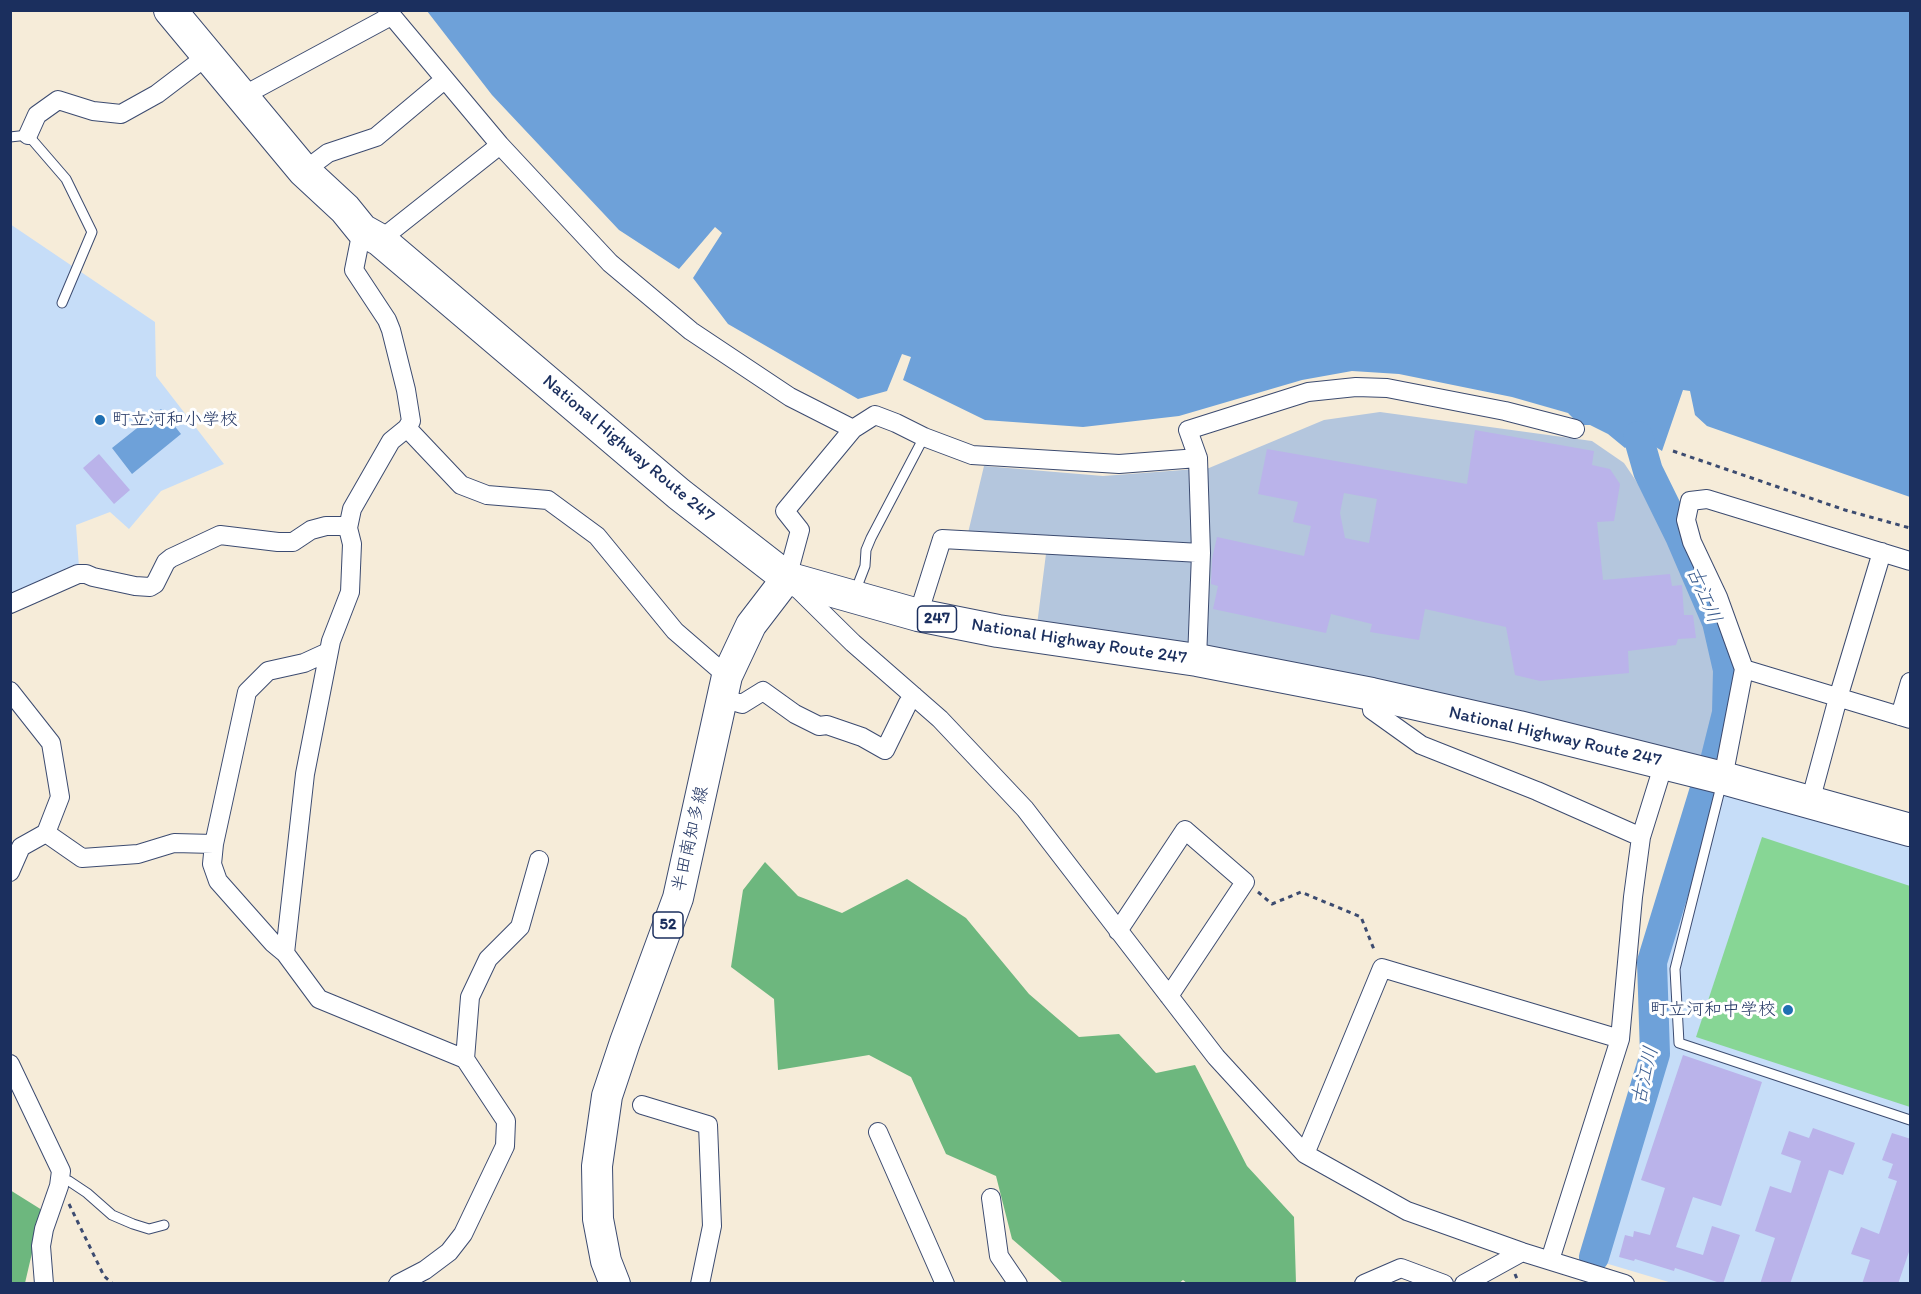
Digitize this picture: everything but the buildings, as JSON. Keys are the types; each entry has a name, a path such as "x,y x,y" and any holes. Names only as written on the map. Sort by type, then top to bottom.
{"highway":[{"name":"National Highway Route 247","path":"170,10 304,171 371,235 679,494 787,578 918,615 998,631 1197,660 1372,694 1724,778 1911,830"}],"main road":[{"name":"半田南知多線","path":"615,1284 606,1261 598,1219 597,1166 607,1096 678,898 725,687 751,625 787,578"}],"street":[{"path":"243,99 252,91 389,13 500,146 610,263 691,331 790,397 853,429"},
{"path":"19,136 37,115 58,100 93,111 121,114 157,94 207,56"},
{"path":"304,171 328,153 376,137 444,80"},
{"path":"285,952 305,774 328,652 350,592 351,543 348,528 352,509 391,441 407,428 411,421 391,330 387,320 354,270 371,235 500,146"},
{"path":"1197,660 1201,553 1198,458 1188,430 1308,392 1356,387 1387,388 1505,411 1575,429"},
{"path":"1198,458 1119,464 972,455 875,415 853,429 785,511 800,530 787,578 853,643 940,719 1025,808 1216,1056 1305,1154 1407,1211 1522,1252 1625,1284"},
{"path":"407,428 461,485 487,495 548,500 597,536 675,631 742,704 763,691 795,714 819,726 827,725 862,737 885,750 908,703 914,696"},
{"path":"1724,778 1744,669 1718,597 1692,542 1686,520 1690,501 1707,499 1911,561"},
{"path":"10,604 78,574 150,587 155,584 166,562 171,558 220,535 293,542 310,530 326,526 348,528"},
{"path":"918,615 942,539 1201,553"},
{"path":"1810,802 1838,698 1882,552"},
{"path":"328,652 304,663 268,671 247,692 214,844 212,864 218,881 273,943 285,952 319,999 465,1059 506,1121 505,1146 463,1234 449,1252 425,1270 398,1284"},
{"path":"1744,669 1905,718 1911,682"},
{"path":"10,691 51,743 60,796 46,832 21,847 10,872"},
{"path":"1372,694 1372,710 1421,745 1537,791 1641,837"},
{"path":"1550,1260 1620,1039 1641,837 1664,763"},
{"path":"1118,931 1185,830 1245,882 1169,996"},
{"path":"46,832 82,858 138,854 174,843 214,844"},
{"path":"465,1059 470,998 488,958 520,927 539,860"},
{"path":"1305,1154 1382,968 1620,1039"},
{"path":"10,1064 61,1171 41,1246 44,1284"},
{"path":"642,1105 708,1125 712,1226 700,1284"},
{"path":"878,1132 945,1284"},
{"path":"991,1198 999,1256 1018,1284"},
{"path":"1464,1284 1522,1252"},
{"path":"1364,1284 1401,1268 1444,1284"}],"lane":[{"path":"19,136 66,179 92,232 62,303"},
{"path":"853,597 865,566 866,550 871,538 924,437"},
{"path":"1724,778 1675,969 1679,1043 1911,1120"},
{"path":"59,1182 69,1181 87,1193 101,1207 122,1220 149,1229 164,1225"}],"path":[{"path":"1673,451 1845,510 1911,528"},
{"path":"1245,882 1272,904 1301,892 1361,917 1382,968"},
{"path":"59,1182 104,1276 113,1284"}],"shaded area":[{"name":"町立河和小学校","path":"10,224 155,322 156,376 224,464 161,491 129,529 110,512 76,525 79,567 10,598"},
{"path":"1380,412 1592,441 1624,463 1657,512 1709,624 1718,667 1718,711 1703,759 1037,625 1048,538 968,533 984,466 1103,476 1209,468 1324,420"},
{"name":"町立河和中学校","path":"1711,788 1910,846 1910,1283 1672,1283 1605,1263 1668,1051 1664,969"}],"green space":[{"path":"1762,837 1910,886 1910,1107 1696,1037"},
{"path":"765,862 798,896 842,913 907,879 966,918 1029,994 1079,1037 1119,1034 1156,1073 1195,1065 1247,1166 1294,1217 1296,1283 1188,1284 1183,1280 1178,1284 1063,1283 1012,1239 996,1176 946,1154 911,1077 869,1055 778,1070 774,999 731,967 743,890"},
{"path":"10,1190 42,1210 25,1283 11,1283"}],"water":[{"path":"427,11 1910,11 1910,497 1707,426 1695,415 1690,391 1683,390 1662,451 1639,436 1625,448 1608,434 1590,425 1580,425 1568,413 1512,397 1399,374 1352,371 1302,380 1179,416 1083,427 985,420 903,380 911,357 902,354 887,391 858,399 728,324 693,278 722,233 715,227 679,269 619,230 492,95"},
{"path":"161,409 181,434 132,474 112,448"}],"waterway":[{"name":"古江川","path":"1638,436 1648,471 1680,536 1717,622 1728,670 1727,713 1715,761"},
{"name":"古江川","path":"1594,1257 1655,1054 1652,962 1705,789"}],"place":[{"name":"町立河和小学校","path":"100,420"},
{"name":"町立河和中学校","path":"1788,1010"}]}
